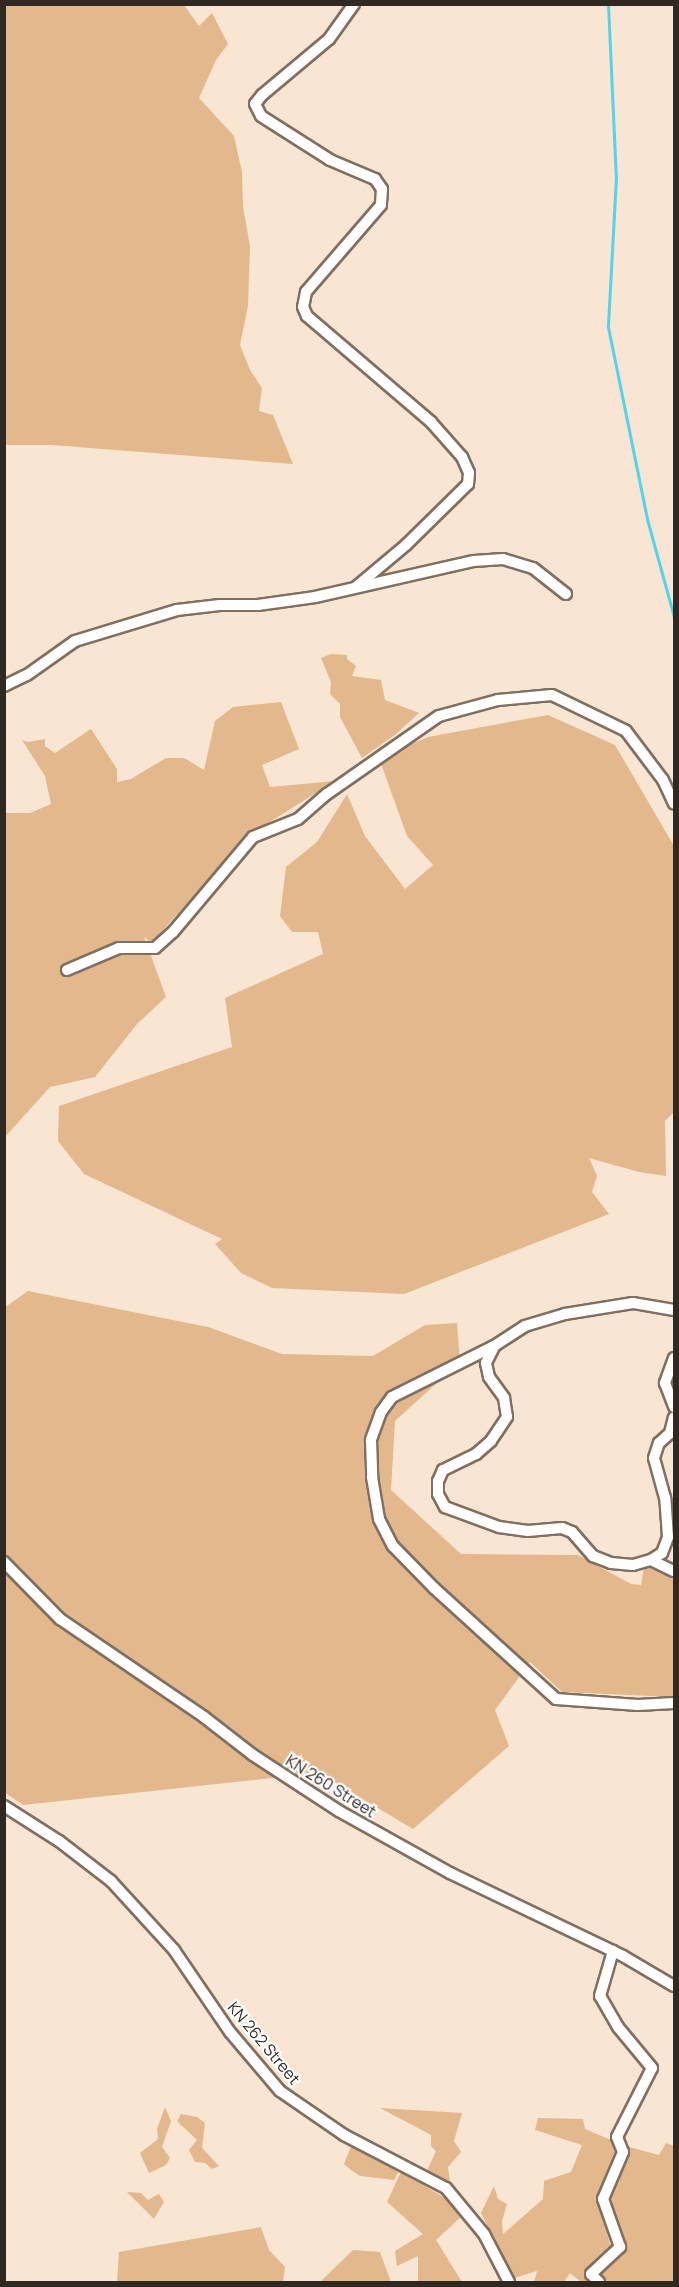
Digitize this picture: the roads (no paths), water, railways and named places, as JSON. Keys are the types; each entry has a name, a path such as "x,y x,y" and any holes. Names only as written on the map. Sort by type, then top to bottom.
{"street":[{"path":"354,4 329,39 262,94 255,104 261,116 330,160 375,179 382,189 381,205 310,286 303,299 303,307 307,316 431,422 462,457 469,473 468,484 406,545 356,587"},
{"path":"4,686 27,675 75,641 177,610 220,605 258,605 315,597 474,561 503,559 533,568 567,594"},
{"path":"67,970 119,948 155,948 173,932 253,837 298,819 327,794 439,716 498,700 552,695 626,731 663,780 675,804"},
{"path":"675,1310 633,1303 565,1314 525,1326 494,1346 392,1397 381,1412 372,1440 372,1477 379,1519 393,1546 434,1588 556,1699 638,1705 675,1703"},
{"path":"494,1346 486,1363 489,1377 504,1398 507,1417 491,1441 476,1454 443,1470 438,1481 438,1494 445,1507 499,1527 528,1531 562,1528 572,1532 593,1556 610,1563 633,1565 651,1560 662,1553 668,1537 665,1498 654,1458 659,1443 670,1433 675,1417"},
{"path":"675,1358 664,1383 675,1407"},
{"path":"651,1560 675,1570"},
{"name":"KN 260 Street","path":"4,1562 60,1619 204,1717 253,1755 339,1811 450,1873 613,1951 675,1986"},
{"name":"KN 262 Street","path":"4,1806 59,1841 111,1881 174,1950 230,2032 280,2091 344,2135 446,2188 484,2234 509,2283"},
{"path":"599,2283 591,2274 620,2247 603,2199 623,2152 617,2138 652,2068 618,2027 600,1996 613,1951"}],"waterway":[{"path":"608,4 616,177 608,327 647,519 674,617"}]}
